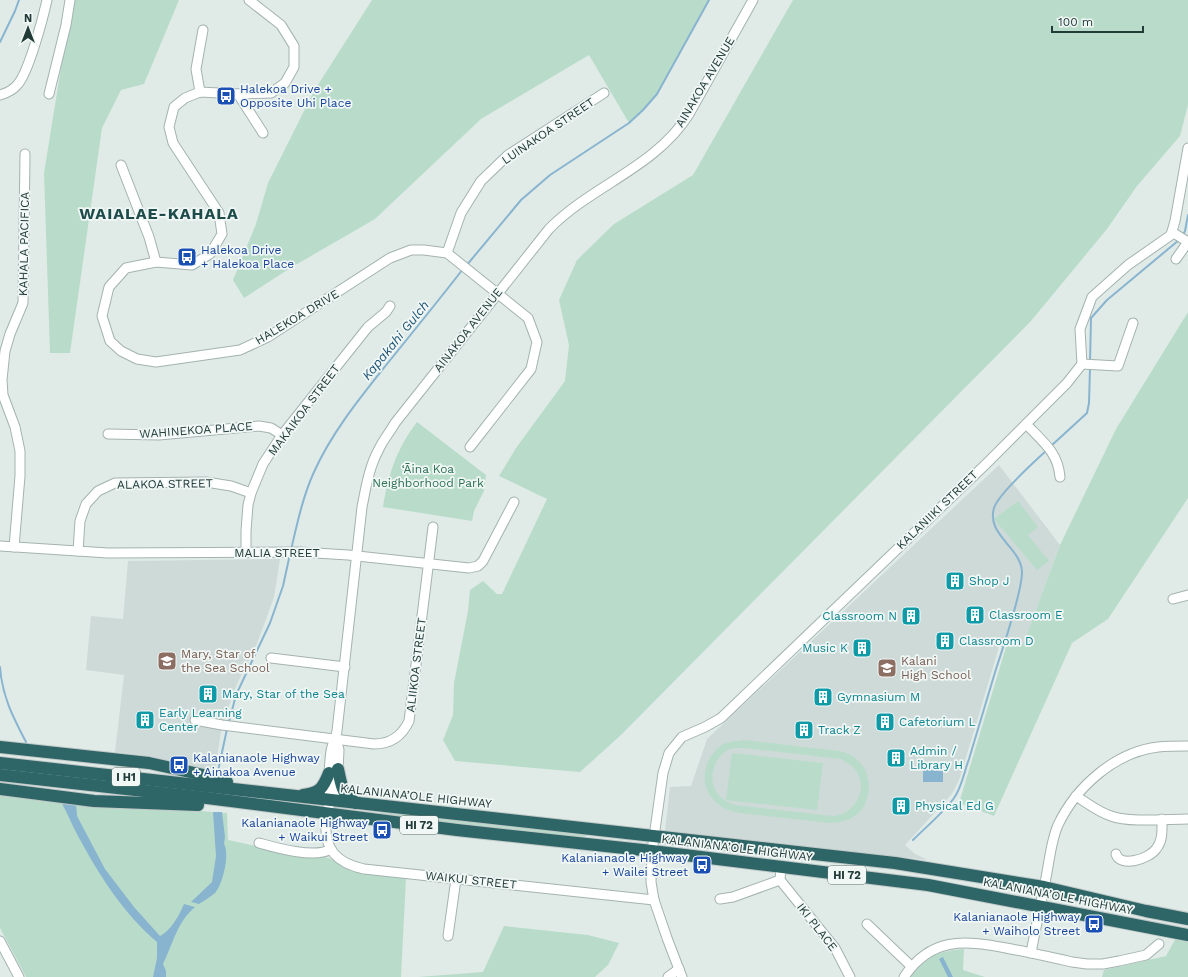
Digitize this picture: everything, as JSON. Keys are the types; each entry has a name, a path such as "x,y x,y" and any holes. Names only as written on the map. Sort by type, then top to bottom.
{"highway":[{"path":"0,747 150,763 208,776 252,791"},
{"name":"I H1","path":"0,763 330,800"},
{"path":"294,796 311,794 320,790 333,771"},
{"path":"333,771 343,791 348,797 360,808 380,820"},
{"name":"I H1","path":"0,775 207,798 327,814"},
{"path":"0,789 94,801 274,808"},
{"name":"KALANIANA’OLE HIGHWAY","path":"330,800 895,863 1044,887 1146,911 1188,919"},
{"name":"KALANIANA’OLE HIGHWAY","path":"327,814 652,851 780,874 928,885 1188,935"}],"street":[{"path":"0,95 6,93 19,83 24,73 47,0"},
{"path":"50,94 66,25 70,0"},
{"name":"HALEKOA DRIVE","path":"249,0 281,25 294,46 294,67 285,84 271,93 238,94 200,92 185,98 174,107 170,127 173,143 219,212 222,234 210,254 192,265 156,262 126,268 109,287 102,316 110,341 121,351 137,359 156,362 240,350 268,337 390,258 411,250 447,253"},
{"name":"AINAKOA AVENUE","path":"327,814 330,800 328,791 333,771 331,750 336,739 365,491 372,463 379,448 395,423 541,238 558,219 643,163 661,148 677,130 689,114 753,0"},
{"path":"200,92 196,69 203,30"},
{"name":"LUINAKOA STREET","path":"447,253 461,212 481,181 508,155 604,93"},
{"path":"238,94 263,133"},
{"path":"1176,259 1182,238 1175,221 1188,148"},
{"name":"KAHALA PACIFICA","path":"14,547 20,476 20,451 15,427 3,396 2,380 5,351 10,334 23,303 25,154"},
{"path":"121,165 149,237 156,262"},
{"path":"1133,323 1118,366 1082,364 1080,329 1092,297 1128,265 1170,235 1182,238"},
{"path":"447,253 528,318 537,342 531,369 470,447"},
{"name":"MAKAIKOA STREET","path":"246,552 246,519 251,493 263,464 282,435 368,327 386,312 390,306"},
{"name":"KALANIIKI STREET","path":"681,973 654,900 651,882 652,851 663,773 668,753 682,737 721,718 1026,424 1067,383 1082,364"},
{"path":"1026,424 1055,455 1060,477"},
{"name":"WAHINEKOA PLACE","path":"108,434 159,435 259,426 271,428 282,435"},
{"name":"ALAKOA STREET","path":"78,551 80,521 86,504 98,491 115,483 206,482 230,486 251,493"},
{"name":"MALIA STREET","path":"0,546 142,553 300,552 358,556 469,568 478,566 483,561 514,502"},
{"name":"ALIIKOA STREET","path":"194,720 222,725 378,744 397,738 409,721 433,527"},
{"path":"1173,599 1188,595"},
{"path":"271,658 345,667"},
{"path":"1031,952 1051,850 1058,826 1076,796 1088,782 1121,759 1139,751 1156,747 1188,746"},
{"path":"1076,796 1100,812 1118,818 1188,819"},
{"path":"259,843 283,849 320,853 326,852 331,849 326,834 327,814"},
{"path":"1116,854 1117,858 1122,860 1140,860 1149,856 1156,850 1161,841 1162,819"},
{"name":"WAIKUI STREET","path":"331,849 341,860 348,865 356,867 654,900"},
{"path":"720,899 733,897 780,874"},
{"name":"IKI PLACE","path":"780,874 835,948 850,977"},
{"path":"448,936 456,879"},
{"path":"867,924 911,966"},
{"path":"0,941 19,977"},
{"path":"904,977 911,966 928,952 960,942 983,944 1031,952 1087,964 1103,964 1146,955 1160,944"},
{"path":"668,977 681,973"}],"shaded area":[{"name":"Kalani High School","path":"999,465 1060,545 1023,645 999,647 959,780 952,794 905,845 915,854 928,860 665,831 670,787 691,786 707,739"},
{"name":"Mary, Star of the Sea School","path":"280,559 274,597 256,646 237,684 222,725 215,771 149,756 115,752 124,675 86,670 91,616 123,619 128,561"}],"green space":[{"path":"72,0 179,0 144,84 121,90 102,128 70,353 50,353 44,173"},
{"path":"372,0 709,0 657,94 629,123 589,55 481,119 375,219 292,267 244,298 233,280 256,224 268,183 314,91"},
{"path":"793,0 1188,0 1188,105 1180,136 1137,186 1107,229 1031,321 621,735 580,772 455,761 443,740 453,715 454,683 468,611 470,590 483,581 497,594 502,594 547,499 499,476 516,448 565,381 569,345 559,300 577,260 614,224 693,175"},
{"path":"1188,312 1188,498 1108,619 1072,643 994,816 959,803 1006,647 1023,645 1060,545 1116,429"},
{"name":"‘Āina Koa Neighborhood Park","path":"417,422 486,475 484,491 474,511 472,521 383,507 394,462 404,442"},
{"path":"1018,501 1038,527 1028,535 1049,561 1037,570 994,519"},
{"path":"745,740 839,751 856,758 866,771 868,779 869,788 864,806 853,817 839,822 829,823 739,813 721,806 708,793 705,785 706,766 711,756 720,746 729,742","holes":["744,748 841,759 851,765 859,775 861,783 860,791 854,805 841,814 833,816 735,805 719,795 714,787 713,774 716,762 720,756 731,749"]},
{"path":"732,753 823,763 817,810 726,800"},
{"path":"0,793 227,813 228,840 283,852 329,858 351,871 406,878 401,977 26,977 0,928"},
{"path":"387,812 588,835 575,837 549,835 384,815 379,813"},
{"path":"504,926 588,935 619,943 608,965 595,977 418,977 483,972"},
{"path":"1176,938 1188,941 1188,977 1102,977 1104,970 1166,956"},
{"path":"964,949 963,970 985,977 910,977 912,972 935,954"}],"water":[{"path":"923,765 943,765 943,782 923,782"},
{"path":"60,800 76,802 77,816 105,869 134,907 160,936 168,930 174,922 184,904 195,907 180,926 163,964 166,971 166,977 153,977 157,958 157,942 133,919 103,879 86,851"},
{"path":"213,812 222,812 225,837 224,844 226,849 225,869 218,889 215,893 199,904 191,902 212,882 216,856"},
{"path":"943,957 953,977 948,977 939,959"}],"waterway":[{"path":"0,42 19,0"},
{"name":"Kapakahi Gulch","path":"466,266 521,200 550,175 629,123 643,110 657,94 709,0"},
{"path":"1183,235 1188,215"},
{"path":"1090,362 1091,318 1107,300 1179,240"},
{"name":"Kapakahi Gulch","path":"291,550 307,491 314,472 329,443 367,390 463,269"},
{"path":"1051,446 1087,413 1089,403 1090,368"},
{"path":"913,840 945,809 959,789 1019,593 1022,575 1020,563 995,526 993,517 994,508 1009,487 1047,450"},
{"name":"Kapakahi Gulch","path":"229,722 236,695 270,623 283,586 290,554"},
{"path":"0,667 6,697 26,742"},
{"name":"Kapakahi Gulch","path":"218,771 227,729"}],"place":[{"name":"Halekoa Drive + Opposite Uhi Place","path":"226,96"},
{"name":"Halekoa Drive + Halekoa Place","path":"187,257"},
{"name":"Shop J","path":"955,581"},
{"name":"Classroom E","path":"975,615"},
{"name":"Classroom N","path":"911,616"},
{"name":"Classroom D","path":"945,641"},
{"name":"Music K","path":"862,648"},
{"name":"Mary, Star of the Sea School","path":"167,661"},
{"name":"Kalani High School","path":"887,668"},
{"name":"Mary, Star of the Sea","path":"208,694"},
{"name":"Gymnasium M","path":"823,697"},
{"name":"Early Learning Center","path":"145,720"},
{"name":"Cafetorium L","path":"885,722"},
{"name":"Track Z","path":"804,730"},
{"name":"Admin / Library H","path":"896,758"},
{"name":"Kalanianaole Highway + Ainakoa Avenue","path":"179,765"},
{"name":"Physical Ed G","path":"901,806"},
{"name":"Kalanianaole Highway + Waikui Street","path":"382,830"},
{"name":"Kalanianaole Highway + Wailei Street","path":"702,865"},
{"name":"Kalanianaole Highway + Waiholo Street","path":"1094,924"}],"district":[{"name":"WAIALAE-KAHALA","path":"159,213"}]}
